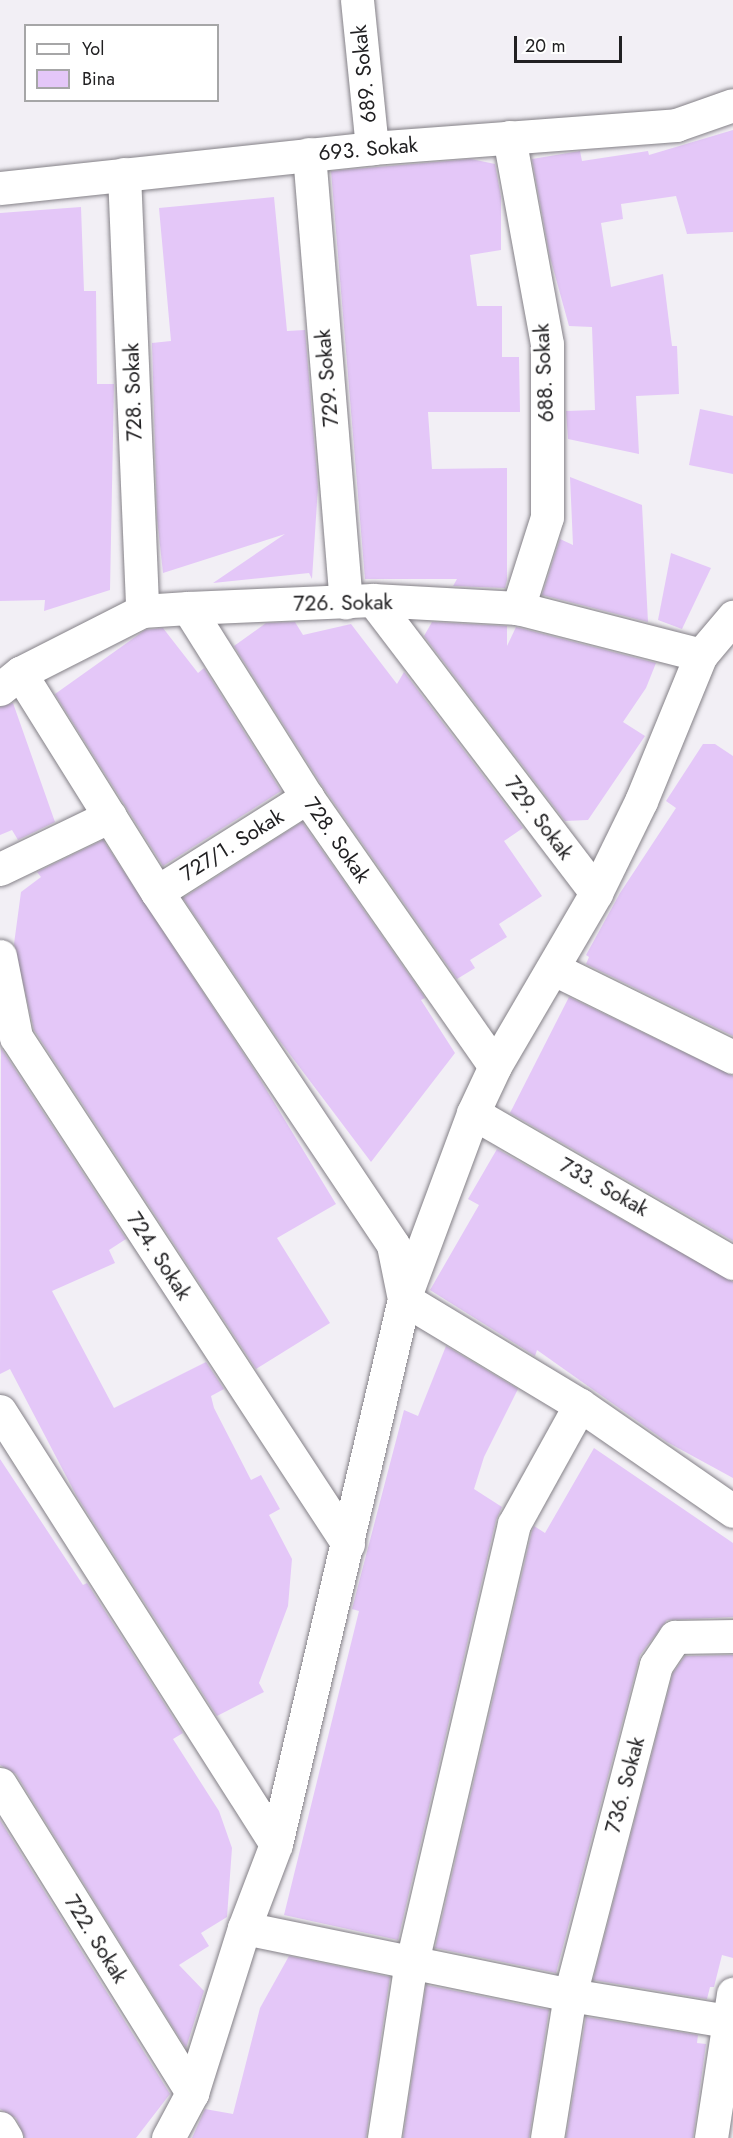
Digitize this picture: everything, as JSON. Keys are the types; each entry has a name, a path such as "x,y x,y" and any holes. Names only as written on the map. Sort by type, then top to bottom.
{"street":[{"name":"689. Sokak","path":"357,0 372,148"},
{"name":"693. Sokak","path":"0,188 372,148 676,125 733,105"},
{"name":"688. Sokak","path":"509,137 547,344 547,517 518,608"},
{"name":"729. Sokak","path":"309,154 359,601 596,893"},
{"name":"728. Sokak","path":"124,174 142,610"},
{"name":"726. Sokak","path":"10,681 142,610 359,601 518,608 701,654"},
{"name":"728. Sokak","path":"188,608 307,797 495,1066"},
{"path":"168,2138 192,2093 244,1928 276,1844 404,1299 473,1113 495,1066 554,969 596,893 641,801 701,654 733,617"},
{"path":"10,681 110,816 157,892 393,1245 404,1299 580,1405 733,1511"},
{"name":"727/1. Sokak","path":"157,892 307,797"},
{"path":"0,869 110,816"},
{"name":"724. Sokak","path":"0,956 8,1041 348,1544"},
{"path":"554,969 733,1057"},
{"name":"733. Sokak","path":"473,1113 733,1263"},
{"path":"384,2138 413,1960 514,1524 580,1405"},
{"path":"0,1411 276,1844"},
{"name":"736. Sokak","path":"570,1995 656,1665 675,1637 733,1636"},
{"name":"722. Sokak","path":"0,1784 192,2093"},
{"path":"244,1928 413,1960 570,1995 731,2012 711,2138"},
{"path":"547,2138 570,1995"},
{"path":"0,2128 6,2138"}],"building":[{"path":"733,130 733,232 687,234 676,196 621,204 623,219 601,223 611,287 663,274 672,346 677,346 679,394 636,396 639,454 568,439 566,411 595,410 592,327 569,326 550,257 532,159 580,151 582,161 648,151 649,155"},
{"path":"471,159 495,164 501,197 501,250 470,255 477,306 502,306 502,357 519,357 520,412 428,412 432,469 507,468 507,580 505,588 453,586 457,579 365,579 331,171"},
{"path":"274,197 287,331 305,330 318,487 312,579 309,573 213,583 285,534 163,573 157,518 152,343 171,341 159,208"},
{"path":"81,207 84,291 96,291 97,384 114,384 110,590 44,611 45,600 0,601 0,213"},
{"path":"700,409 733,416 733,474 689,465"},
{"path":"570,477 642,505 648,622 542,595 560,539 573,545"},
{"path":"671,553 711,568 682,629 658,620"},
{"path":"295,622 303,635 351,624 397,684 404,672 523,828 504,841 542,896 499,924 507,937 470,960 475,968 457,979 323,787 234,646 266,623"},
{"path":"432,622 507,626 507,646 516,627 656,663 646,688 623,722 645,736 588,820 565,821 424,636"},
{"path":"163,628 198,673 204,668 281,791 163,866 55,694 145,630"},
{"path":"13,703 55,822 18,840 12,830 0,835 0,707"},
{"path":"703,744 715,744 733,756 733,1036 586,964 589,957 586,955 620,893 676,808 666,801"},
{"path":"302,822 425,998 421,1000 455,1053 371,1162 276,1036 183,898"},
{"path":"103,840 258,1076 336,1204 277,1238 330,1323 256,1369 34,1030 14,944 21,892 41,877 37,872"},
{"path":"569,997 733,1076 733,1241 510,1113"},
{"path":"1,1048 126,1239 109,1250 115,1263 52,1291 114,1408 206,1362 224,1389 211,1396 214,1408 251,1480 261,1475 280,1509 269,1515 292,1559 288,1606 259,1683 264,1692 217,1716 76,1495 10,1369 0,1374"},
{"path":"497,1149 733,1282 733,1478 667,1442 537,1350 535,1356 430,1290 479,1205 468,1199"},
{"path":"446,1346 518,1389 484,1457 474,1489 502,1507 496,1520 398,1940 284,1915 359,1611 352,1609 404,1410 418,1416"},
{"path":"594,1448 733,1543 733,1617 667,1620 640,1655 556,1973 435,1948 532,1531 534,1526 545,1533"},
{"path":"0,1459 83,1585 87,1583 183,1733 173,1739 219,1811 232,1848 227,1917 201,1933 209,1946 179,1965 204,1991 186,2048 16,1774 0,1765"},
{"path":"733,1655 733,1958 722,1955 714,1987 710,1987 707,1999 593,1980 673,1673 685,1656"},
{"path":"0,1820 170,2094 136,2138 25,2138 16,2118 0,2109"},
{"path":"289,1956 390,1977 366,2138 192,2138 205,2109 233,2114 260,2008"},
{"path":"426,1985 549,2010 529,2138 403,2138"},
{"path":"586,2017 698,2035 697,2043 706,2044 693,2138 566,2138"}]}
